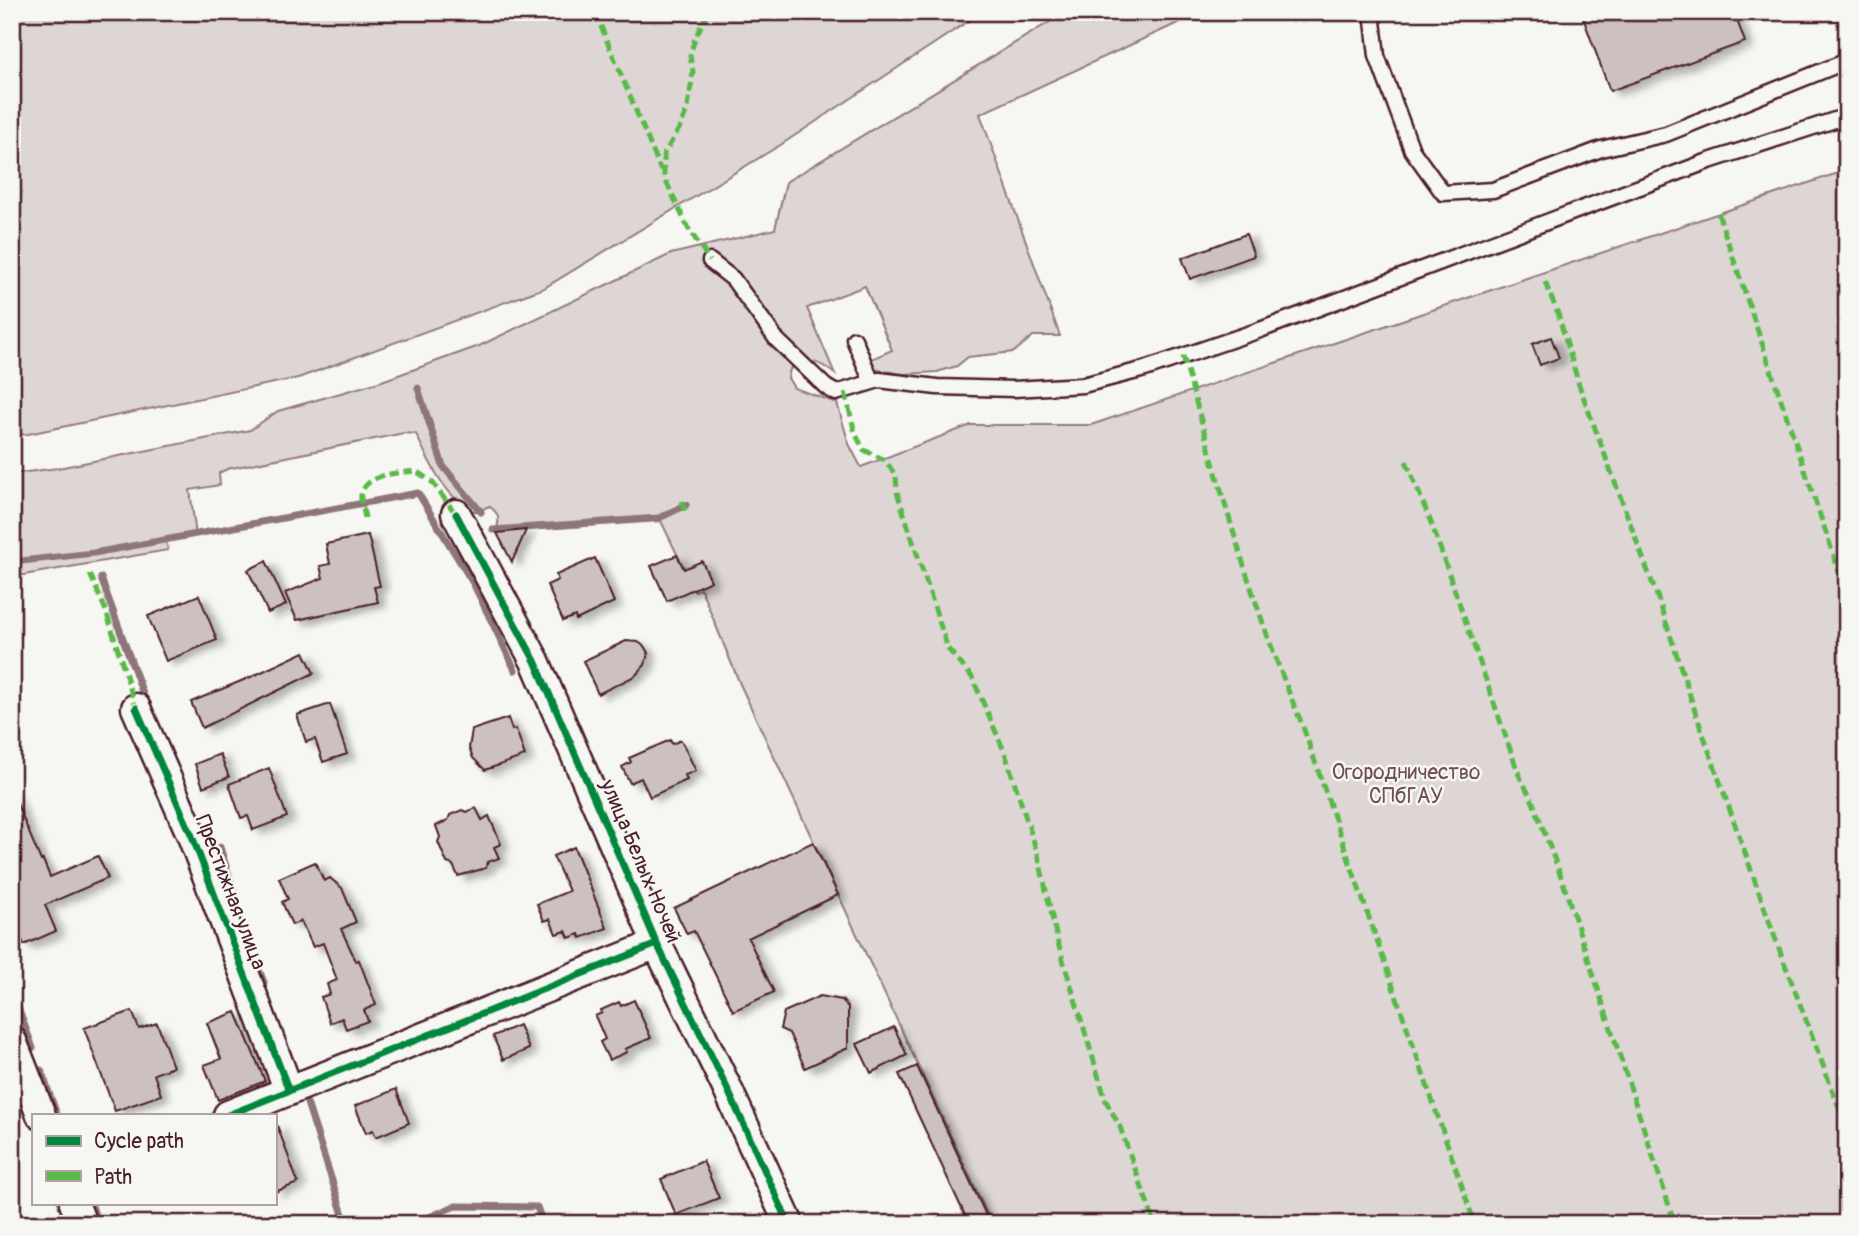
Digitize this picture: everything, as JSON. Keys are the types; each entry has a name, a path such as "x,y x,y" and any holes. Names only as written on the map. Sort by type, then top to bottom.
{"street":[{"name":"улица Белых Ночей","path":"456,514 540,672 657,944 789,1224"},
{"name":"Престижная улица","path":"136,708 192,836 289,1091"},
{"path":"231,1114 657,944"},
{"path":"12,1041 41,1114"},
{"path":"74,1204 82,1224"}],"lane":[{"path":"1372,12 1377,56 1412,150 1443,193 1493,190 1601,149 1666,134 1847,61"},
{"path":"710,261 733,279 777,341 826,387 836,393 845,392 871,380 937,387 1014,389 1083,385 1145,369 1272,326 1706,162 1847,116"},
{"path":"854,339 871,380"}],"green space":[{"path":"12,12 982,12 782,144 544,288 298,378 28,434 12,435"},
{"name":"Огородничество СПбГАУ","path":"1066,12 1202,12 980,114 1060,336 1033,336 1014,352 968,357 957,366 937,372 904,374 873,368 867,361 892,350 865,286 807,308 835,374 818,363 809,362 790,369 788,378 794,388 837,403 849,444 861,467 971,425 1091,425 1847,170 1847,1224 992,1224 740,684 701,589 695,591 661,521 496,532 497,514 489,506 477,512 457,500 440,480 416,434 404,433 227,469 219,473 220,485 190,490 196,536 166,540 168,550 12,577 12,474 58,468 250,430 278,411 379,382 479,346 671,254 775,229 786,182"}],"building":[{"path":"1581,12 1734,12 1745,42 1610,91"},
{"path":"1246,234 1254,256 1190,279 1182,258"},
{"path":"1551,337 1559,358 1540,365 1532,344"},
{"path":"526,530 512,562 497,533"},
{"path":"368,535 380,586 374,587 378,602 297,620 285,593 323,578 320,566 330,564 326,544"},
{"path":"677,555 684,569 702,561 711,581 667,601 651,566"},
{"path":"595,558 614,602 576,620 575,616 563,621 547,585 558,580 556,575"},
{"path":"266,561 286,605 268,613 248,570"},
{"path":"199,595 217,640 166,661 148,616"},
{"path":"626,641 638,642 644,646 648,653 645,665 635,676 598,694 583,661"},
{"path":"304,652 314,673 202,728 191,702"},
{"path":"330,704 347,754 323,762 315,739 306,742 297,715"},
{"path":"508,718 512,730 516,729 525,756 485,770 473,758 469,748 472,730"},
{"path":"670,740 672,744 681,740 696,771 685,775 687,780 650,797 641,778 630,783 622,767 631,762 629,758"},
{"path":"220,754 229,777 203,787 195,764"},
{"path":"269,768 287,817 253,830 248,816 241,818 229,784"},
{"path":"12,792 50,877 98,856 108,878 45,905 56,931 24,945 12,918"},
{"path":"476,808 482,820 489,816 501,844 494,847 499,858 488,862 486,868 458,876 453,865 447,863 438,842 440,837 436,826 448,820 450,815"},
{"path":"813,842 838,895 748,938 774,992 733,1011 694,931 687,934 674,908"},
{"path":"574,847 607,928 581,938 579,934 569,938 566,931 556,934 550,919 544,921 537,904 569,891 553,856"},
{"path":"315,862 324,881 330,878 342,888 356,922 341,929 356,961 359,960 376,1005 364,1010 368,1021 346,1029 342,1018 330,1023 321,997 330,994 327,984 337,980 323,943 313,947 301,921 292,925 282,902 288,899 279,878"},
{"path":"820,996 842,1000 848,1007 848,1048 805,1068 789,1033 780,1029 784,1012"},
{"path":"634,1000 651,1038 625,1049 627,1052 609,1060 600,1042 605,1039 595,1016 602,1013 601,1010 619,1002 621,1006"},
{"path":"132,1011 139,1029 157,1023 173,1067 154,1074 161,1095 115,1111 84,1028"},
{"path":"236,1012 265,1081 218,1100 204,1065 221,1059 207,1023"},
{"path":"519,1025 529,1049 503,1060 493,1036"},
{"path":"894,1027 907,1055 871,1073 857,1044"},
{"path":"917,1066 990,1224 969,1224 899,1074"},
{"path":"396,1089 409,1123 376,1137 373,1130 366,1133 355,1106"},
{"path":"276,1125 277,1125 298,1183 276,1192"},
{"path":"703,1161 719,1198 676,1215 661,1179"}],"waterway":[{"path":"418,388 443,466 481,512"},
{"path":"12,562 94,553 418,493 474,585 515,670"},
{"path":"493,530 659,518 686,505"},
{"path":"101,578 147,705"},
{"path":"220,847 236,898"},
{"path":"259,970 264,982"},
{"path":"12,992 33,1048"},
{"path":"41,1070 57,1114"},
{"path":"307,1103 346,1224"},
{"path":"91,1204 98,1224"},
{"path":"413,1224 455,1206 537,1207 543,1224"}],"marked path":[{"path":"595,12 661,171"},
{"path":"708,12 695,38 690,56 693,72 688,107 664,154 664,177 688,228 710,261"},
{"path":"1718,213 1847,595"},
{"path":"1545,282 1774,935 1847,1129"},
{"path":"1183,356 1251,588 1302,724 1475,1224"},
{"path":"845,392 855,433 864,450 885,460 896,476 897,492 948,649 972,677 1005,753 1038,855 1058,943 1106,1101 1120,1127 1155,1224"},
{"path":"1406,461 1432,525 1519,775 1533,802 1563,882 1675,1224"},
{"path":"365,518 361,495 369,482 392,474 416,471 432,482 456,514"},
{"path":"682,501 686,513"},
{"path":"90,574 106,611 136,708"}],"cycle path":[{"path":"456,514 535,661 657,944 789,1224"},
{"path":"136,708 192,836 289,1091"},
{"path":"231,1114 657,944"}]}
